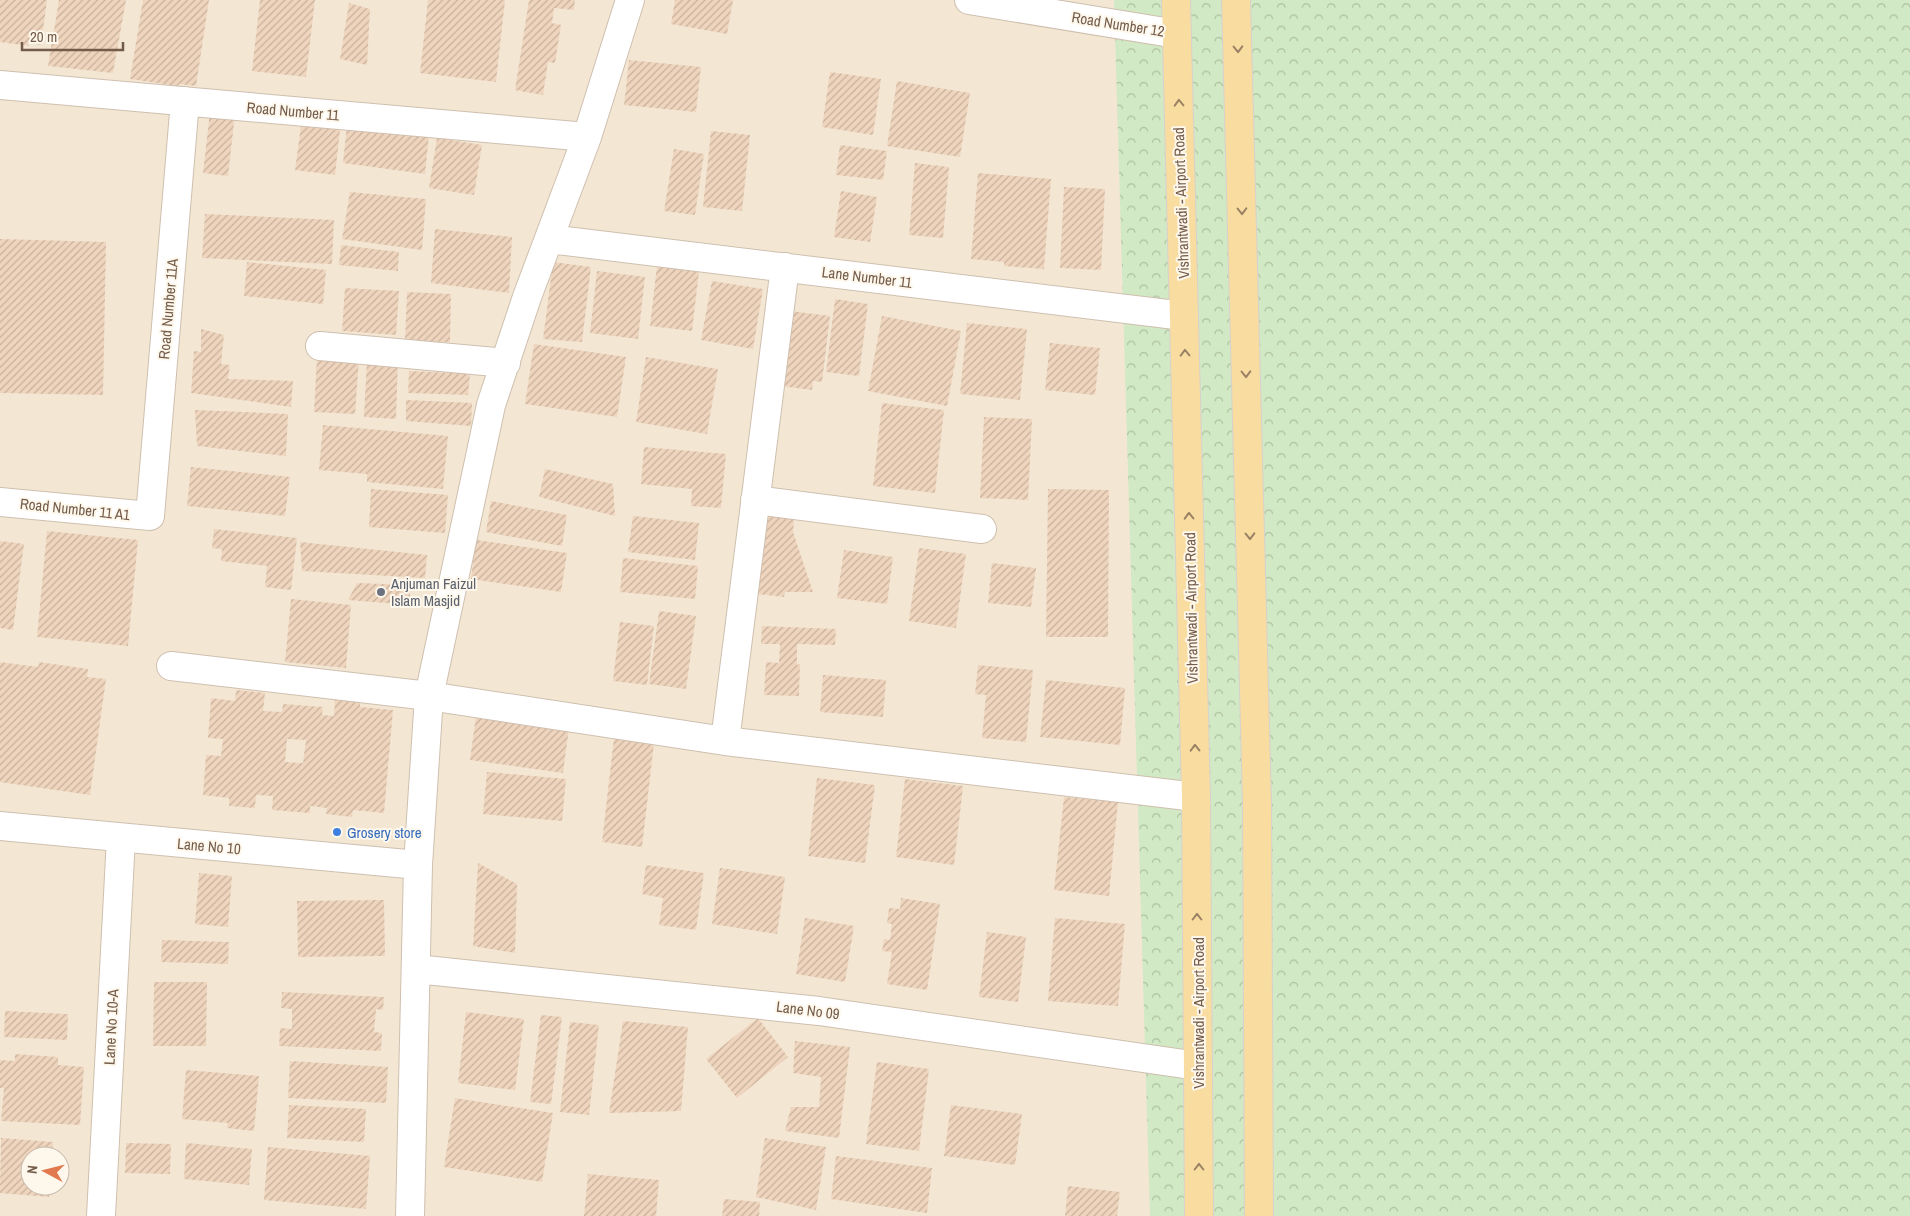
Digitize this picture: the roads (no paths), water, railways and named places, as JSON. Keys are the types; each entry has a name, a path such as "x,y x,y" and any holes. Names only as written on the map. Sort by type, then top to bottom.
{"main road":[{"name":"Vishrantwadi - Airport Road","path":"1176,0 1196,797 1199,1216"},
{"path":"1236,0 1257,803 1259,1216"}],"street":[{"path":"410,1216 418,865 429,696 491,405 527,297 587,136 630,0"},
{"name":"Road Number 12","path":"970,0 1177,34"},
{"name":"Road Number 11","path":"0,85 587,136"},
{"name":"Road Number 11A","path":"150,516 185,101"},
{"name":"Lane Number 11","path":"549,239 1184,316"},
{"path":"725,741 785,267"},
{"path":"320,346 506,363"},
{"path":"756,500 982,529"},
{"name":"Road Number 11 A1","path":"0,502 150,516"},
{"path":"171,666 429,696 725,741 1196,797"},
{"name":"Lane No 10","path":"0,826 418,865"},
{"name":"Lane No 10-A","path":"101,1216 122,838"},
{"name":"Lane No 09","path":"416,969 819,1011 1198,1066"}],"place":[{"name":"Anjuman Faizul Islam Masjid","path":"381,592"},
{"name":"Grosery store","path":"337,832"}]}
